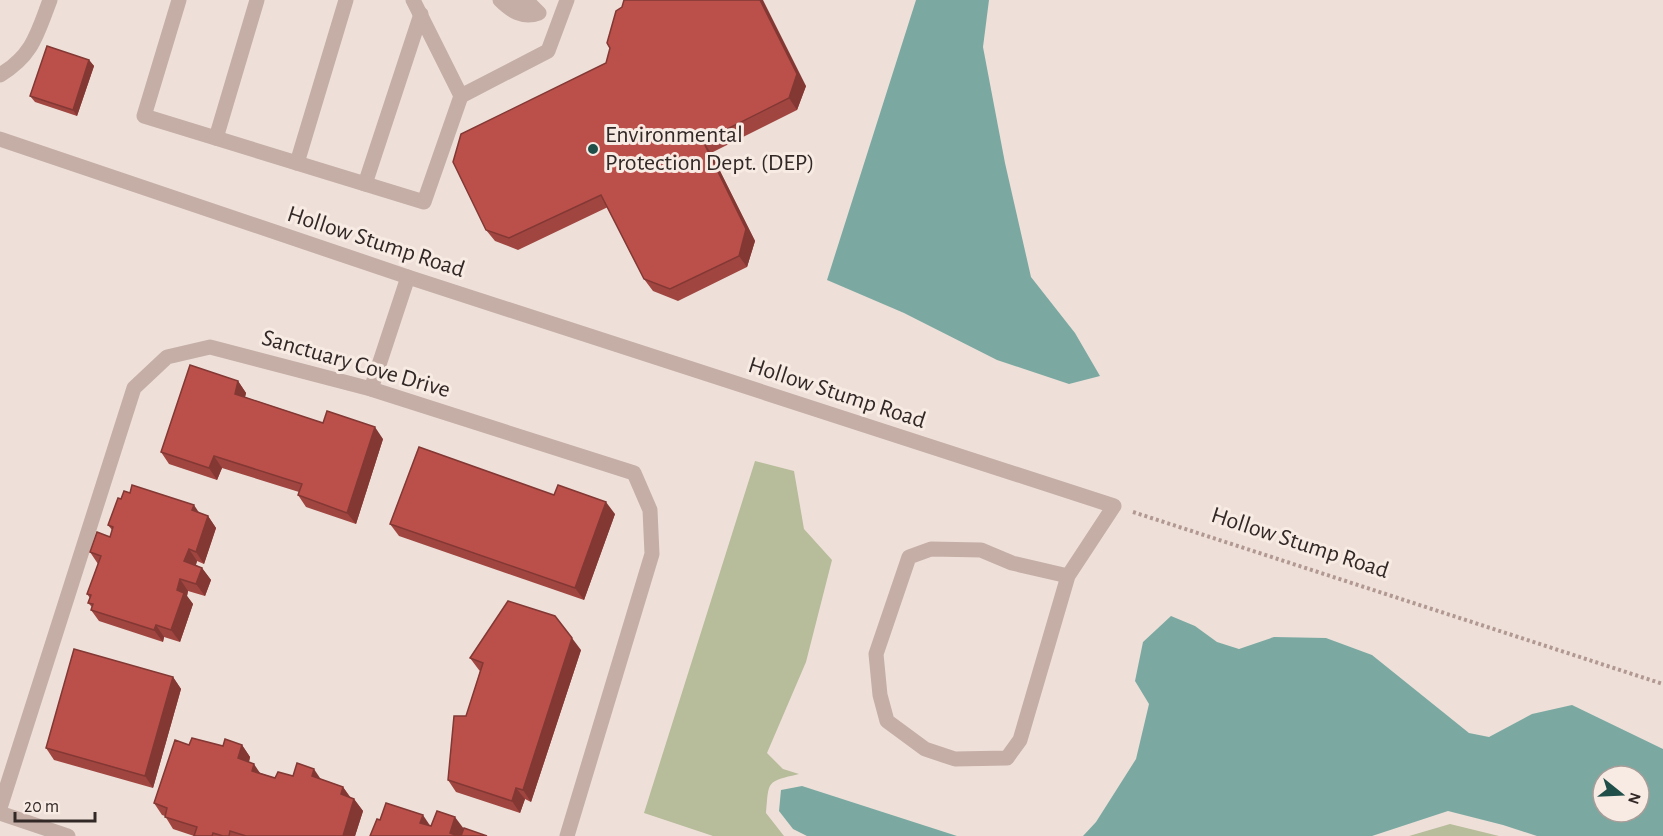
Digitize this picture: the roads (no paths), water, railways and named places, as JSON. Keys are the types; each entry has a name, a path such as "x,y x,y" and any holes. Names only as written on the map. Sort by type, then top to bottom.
{"street":[{"path":"0,75 14,66 31,47 50,0"},
{"path":"179,0 144,116 424,202 461,96 548,51 567,0"},
{"path":"216,138 257,0"},
{"path":"297,163 346,0"},
{"path":"413,0 461,96"},
{"path":"500,0 511,10 529,17 539,13 532,6 518,0"},
{"path":"365,184 421,14"},
{"name":"Hollow Stump Road","path":"0,139 408,277 1114,506 1068,576"},
{"path":"372,389 408,277"},
{"name":"Sanctuary Cove Drive","path":"0,808 134,388 167,357 210,347 372,389 634,474 650,510 652,554 567,836"},
{"path":"931,549 981,550 1012,562 1068,576 1020,740 1007,758 955,759 926,749 887,721 880,695 876,654 909,557 931,549"},
{"path":"0,813 68,836"}],"water":[{"path":"916,0 989,0 983,47 1005,163 1031,277 1075,333 1100,376 1069,384 997,360 904,313 827,280"},
{"path":"1171,616 1195,626 1217,642 1239,649 1274,637 1326,638 1372,655 1469,733 1489,737 1532,714 1572,705 1663,749 1663,836 1537,836 1448,811 1372,836 1083,836 1096,822 1136,759 1149,704 1135,681 1143,642"},
{"path":"802,786 957,836 807,836 793,829 779,811 781,790"}],"place":[{"name":"Environmental Protection Dept. (DEP)","path":"593,149"}]}
